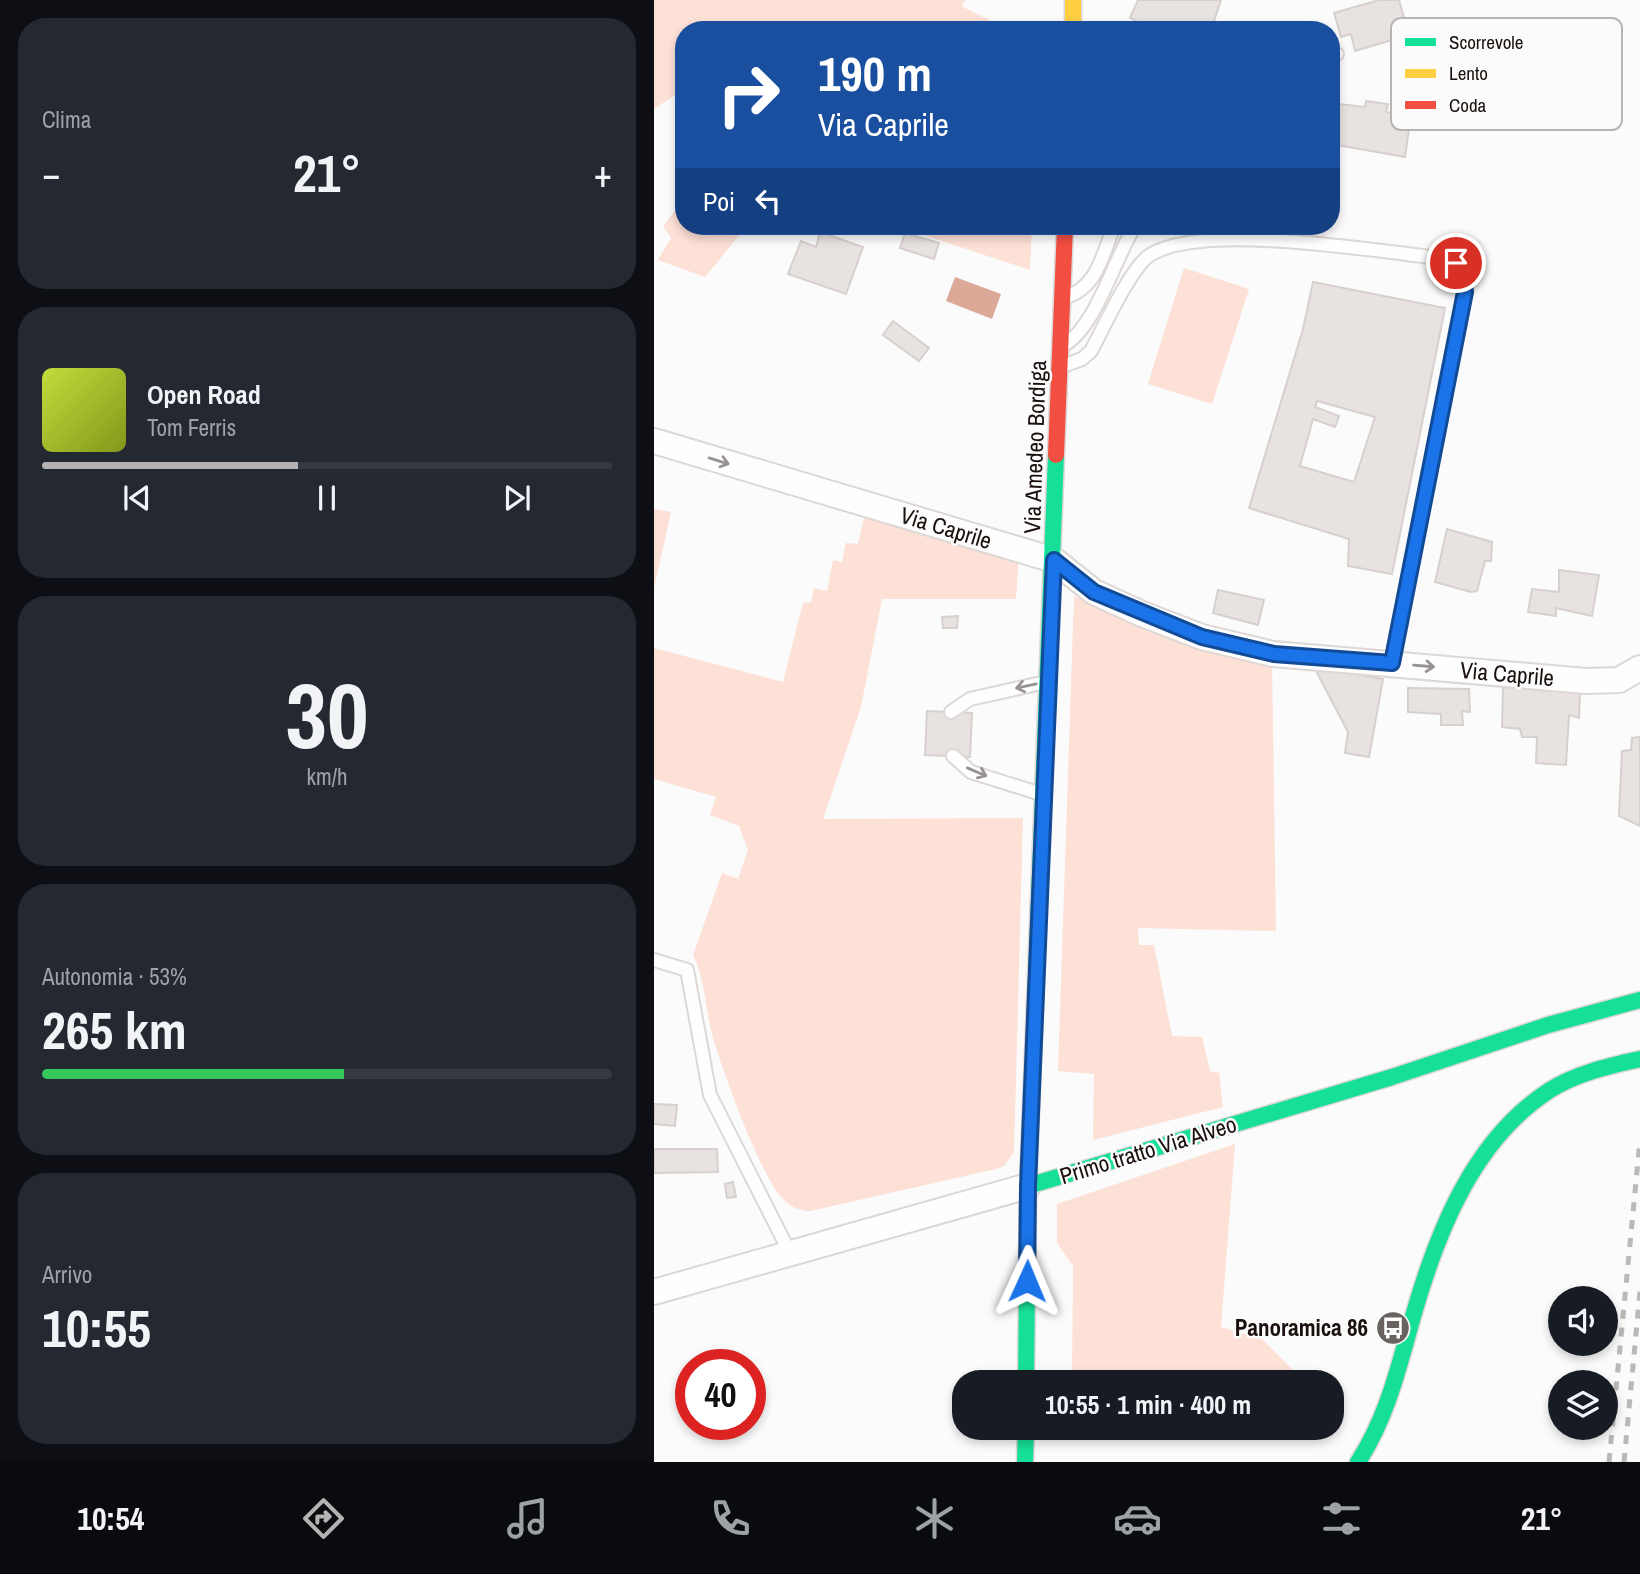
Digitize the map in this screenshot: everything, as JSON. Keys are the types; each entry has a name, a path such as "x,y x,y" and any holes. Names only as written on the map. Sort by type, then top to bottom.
{"street":[{"path":"1072,21 1073,0"},
{"name":"Via Amedeo Bordiga","path":"1026,1370 1028,1186 1065,235"},
{"name":"Via Caprile","path":"654,441 1054,560 1094,592 1202,637 1274,654 1586,681 1619,680 1639,668"},
{"name":"Primo tratto Via Alveo","path":"654,1292 1028,1186 1392,1077 1548,1025 1639,1000"},
{"path":"1359,1462 1374,1449 1439,1237 1459,1190 1488,1147 1528,1107 1569,1082 1590,1072 1639,1059"},
{"path":"1025,1462 1026,1440"}],"lane":[{"path":"1063,298 1079,294 1091,282 1110,235"},
{"path":"1061,347 1076,338 1092,313 1129,235"},
{"path":"1060,367 1082,359 1091,351 1139,265 1164,249 1192,243 1250,238 1447,259 1456,263 1463,278 1465,292 1392,663"},
{"path":"952,712 970,699 1049,681"},
{"path":"953,756 971,772 1045,796"},
{"path":"654,960 687,970 710,1095 790,1253"}],"shaded area":[{"path":"654,0 965,0 961,6 991,21 675,21 675,95 654,109"},
{"path":"675,211 675,235 740,235 705,277 658,260 671,238 663,226"},
{"path":"923,235 1032,235 1030,270"},
{"path":"1184,268 1249,289 1212,404 1148,384"},
{"path":"955,277 1001,294 992,319 946,301"},
{"path":"654,509 671,512 654,588"},
{"path":"865,514 1019,553 1016,599 882,599 861,707 823,819 1023,818 1014,1152 1004,1166 996,1169 806,1211 788,1203 773,1186 732,1094 712,1034 693,955 722,873 738,879 748,850 739,826 710,815 716,797 654,779 654,648 783,682 803,603 811,602 814,588 827,591 833,560 842,562 846,543 858,544"},
{"path":"1074,596 1150,629 1272,661 1276,931 1138,928 1139,945 1154,945 1172,1036 1202,1037 1210,1071 1219,1073 1223,1107 1093,1140 1094,1074 1058,1071"},
{"path":"1235,1144 1221,1327 1262,1339 1293,1370 1072,1370 1073,1266 1057,1243 1057,1204"}],"building":[{"path":"1138,0 1221,0 1214,21 1136,21 1130,18"},
{"path":"1379,0 1399,0 1404,18 1391,18 1391,40 1355,51 1351,34 1341,37 1340,21 1336,21 1334,13"},
{"path":"1366,101 1388,104 1386,112 1391,113 1391,130 1409,130 1405,157 1340,146 1340,104 1365,107"},
{"path":"819,235 829,235 863,247 846,294 788,274 801,241 816,247"},
{"path":"904,235 939,243 934,259 900,248"},
{"path":"1313,282 1445,308 1392,574 1348,566 1349,539 1249,508 1303,329","holes":["1317,401 1375,417 1354,482 1300,466 1313,419 1335,427 1339,416 1315,407"]},
{"path":"893,321 929,348 919,361 883,335"},
{"path":"1447,529 1492,542 1491,561 1485,561 1477,591 1471,592 1435,582"},
{"path":"1559,570 1599,575 1592,616 1556,608 1556,616 1528,612 1532,589 1559,592"},
{"path":"1218,590 1264,600 1258,625 1213,613"},
{"path":"958,616 957,628 943,628 942,617"},
{"path":"1314,667 1383,679 1369,757 1345,753 1348,732"},
{"path":"1503,687 1580,691 1579,718 1569,715 1566,765 1536,763 1537,737 1522,737 1520,729 1502,727"},
{"path":"1408,688 1469,689 1470,712 1462,711 1463,725 1441,725 1441,714 1408,712"},
{"path":"927,711 972,713 970,757 925,755"},
{"path":"1640,737 1640,826 1619,816 1622,751 1631,750 1632,738"},
{"path":"654,1104 677,1105 675,1126 654,1124"},
{"path":"654,1149 717,1149 718,1172 654,1173"},
{"path":"733,1182 736,1197 727,1198 725,1184"}],"railway":[{"path":"1609,1462 1640,1140"},
{"path":"1624,1462 1640,1291"}],"traffic: fast":[{"path":"1026,1370 1028,1186 1056,455"},
{"path":"1028,1186 1392,1077 1548,1025 1640,1000"},
{"path":"1358,1462 1385,1408 1435,1250 1462,1189 1480,1160 1523,1110 1550,1090 1605,1067 1640,1059"},
{"path":"1025,1462 1026,1440"}],"traffic: slow":[{"path":"1073,0 1073,21"}],"traffic: jam":[{"path":"1056,455 1065,235"}],"place":[{"name":"Panoramica 86","path":"1393,1328"}],"route":[{"path":"1027,1281 1028,1186 1054,560 1094,592 1202,637 1274,654 1392,663 1465,292 1463,278 1456,263"}]}
